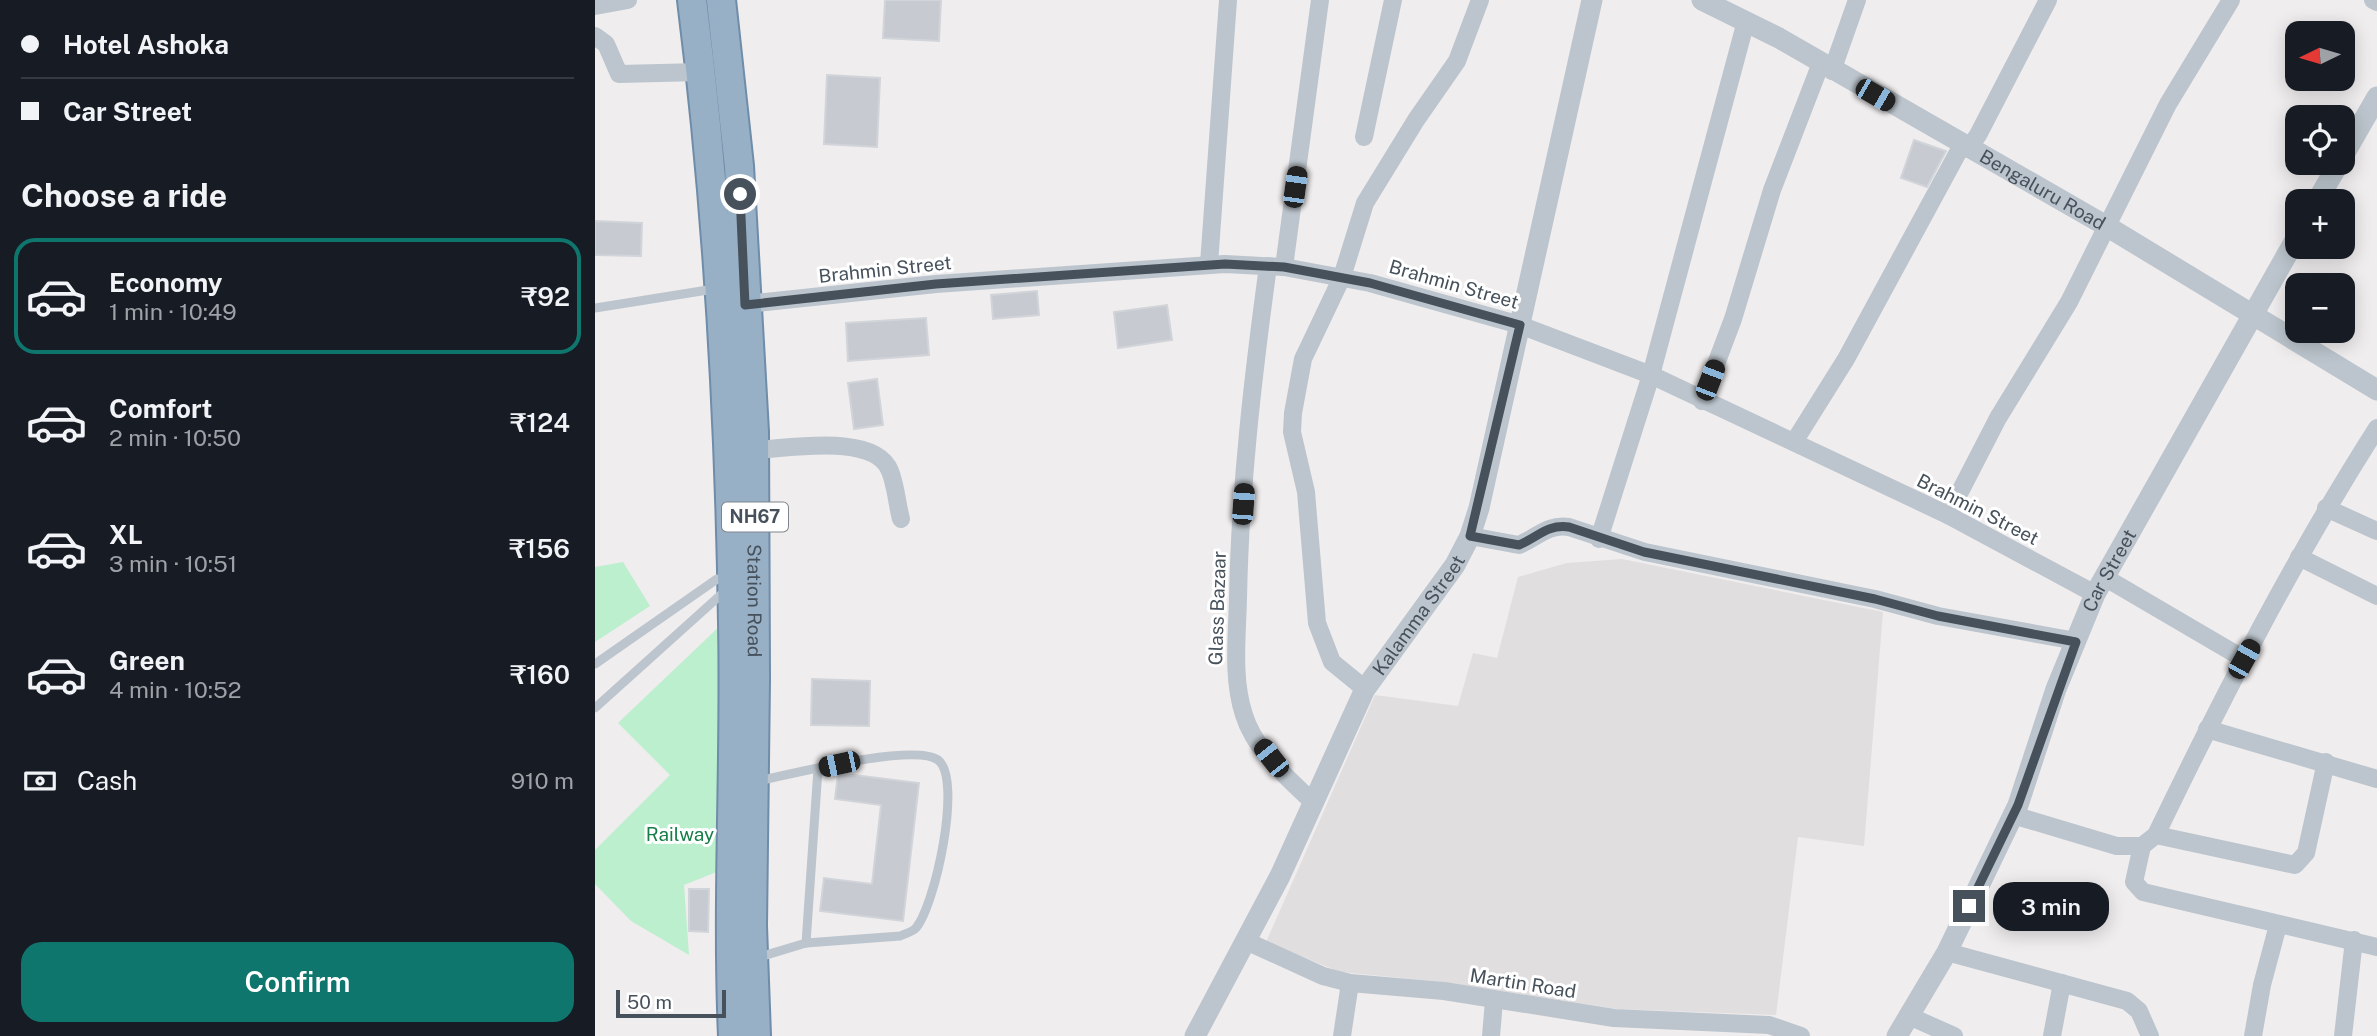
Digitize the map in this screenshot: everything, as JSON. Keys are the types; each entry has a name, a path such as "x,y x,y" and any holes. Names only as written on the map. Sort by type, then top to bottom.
{"highway":[{"name":"NH67","path":"692,0 730,299 744,577"},
{"name":"Station Road","path":"721,0 739,166 730,299 753,450 734,724 741,961 756,1036"},
{"name":"Station Road","path":"733,1036 754,782 744,577"}],"street":[{"path":"595,6 628,0"},
{"path":"1209,264 1228,0"},
{"name":"Glass Bazaar","path":"1313,802 1282,772 1259,744 1245,718 1236,676 1238,569 1252,375 1276,266 1320,0"},
{"path":"1364,137 1393,0"},
{"path":"1365,689 1332,662 1317,623 1306,492 1292,432 1303,359 1342,277 1365,203 1416,120 1457,61 1481,0"},
{"name":"Kalamma Street","path":"1195,1036 1280,876 1365,689 1455,565 1470,536 1592,0"},
{"name":"Bengaluru Road","path":"1702,0 1746,21 2108,227 2377,390"},
{"path":"1702,401 1733,319 1772,191 1857,0"},
{"path":"1794,442 1846,359 1965,147 1978,135 2048,0"},
{"path":"1948,515 1998,418 2069,302 2168,104 2231,0"},
{"path":"1599,539 1651,375 1746,21"},
{"path":"595,36 606,44 619,74 701,72"},
{"path":"2355,135 2377,97"},
{"name":"Car Street","path":"1897,1036 1947,952 2013,815 2076,642 2100,585 2285,258"},
{"name":"Brahmin Street","path":"730,299 1209,264 1276,266 1342,277 1520,325 1651,375 2100,585 2244,659"},
{"path":"2377,428 2326,508 2299,557 2135,871 2137,889 2377,947"},
{"path":"753,450 849,445 865,449 879,457 890,469 901,519"},
{"path":"2326,508 2377,531"},
{"path":"1470,536 1519,545 1545,529 1557,526 1644,552 1875,599 1914,611 2076,642"},
{"path":"2299,557 2377,596"},
{"path":"2207,729 2377,779"},
{"path":"2013,815 2117,846 2149,841 2295,865 2306,853 2326,762"},
{"path":"2253,1036 2262,985 2278,925"},
{"path":"2343,1036 2354,940"},
{"name":"Martin Road","path":"1245,941 1323,976 1350,982 1444,991 1614,1018 1769,1025 1801,1036"},
{"path":"1947,952 2127,1001 2139,1011 2150,1036"},
{"path":"1342,1036 1350,982"},
{"path":"2052,1036 2062,983"},
{"path":"1491,1036 1494,1001"},
{"path":"1909,1016 1954,1036"}],"lane":[{"path":"595,308 730,299"},
{"path":"595,664 717,579 744,577"},
{"path":"595,708 744,577"},
{"path":"741,961 806,943 900,936 914,930 925,913 937,879 949,792 948,776 940,761 925,754 859,760 754,782"},
{"path":"806,943 818,769"}],"shaded area":[{"path":"1622,559 1883,612 1864,846 1798,837 1776,1015 1617,1009 1443,982 1340,972 1266,942 1375,695 1458,706 1473,653 1497,658 1518,577 1567,563"}],"green space":[{"path":"623,562 650,606 595,642 595,567"},
{"name":"Railway","path":"723,623 729,867 684,885 689,955 631,921 595,884 595,850 670,775 618,723"}],"building":[{"path":"885,0 941,0 939,41 883,38"},
{"path":"827,75 880,78 877,147 824,144"},
{"path":"1914,140 1946,151 1927,187 1901,178"},
{"path":"595,221 642,223 641,256 595,255"},
{"path":"1037,291 1039,315 993,319 991,295"},
{"path":"1167,305 1172,340 1118,348 1114,312"},
{"path":"926,318 929,355 848,361 846,323"},
{"path":"877,379 883,425 854,429 848,383"},
{"path":"812,679 870,681 869,726 811,725"},
{"path":"838,773 919,783 903,921 820,911 824,878 872,884 881,805 835,799"},
{"path":"689,889 709,889 708,932 689,931"}],"route":[{"path":"740,194 745,305 936,284 1225,264 1284,267 1370,283 1520,325 1479,508 1470,536 1512,546 1524,543 1545,529 1569,527 1644,552 1875,599 1938,616 2076,642 2056,690 2018,805 1969,906"}]}
